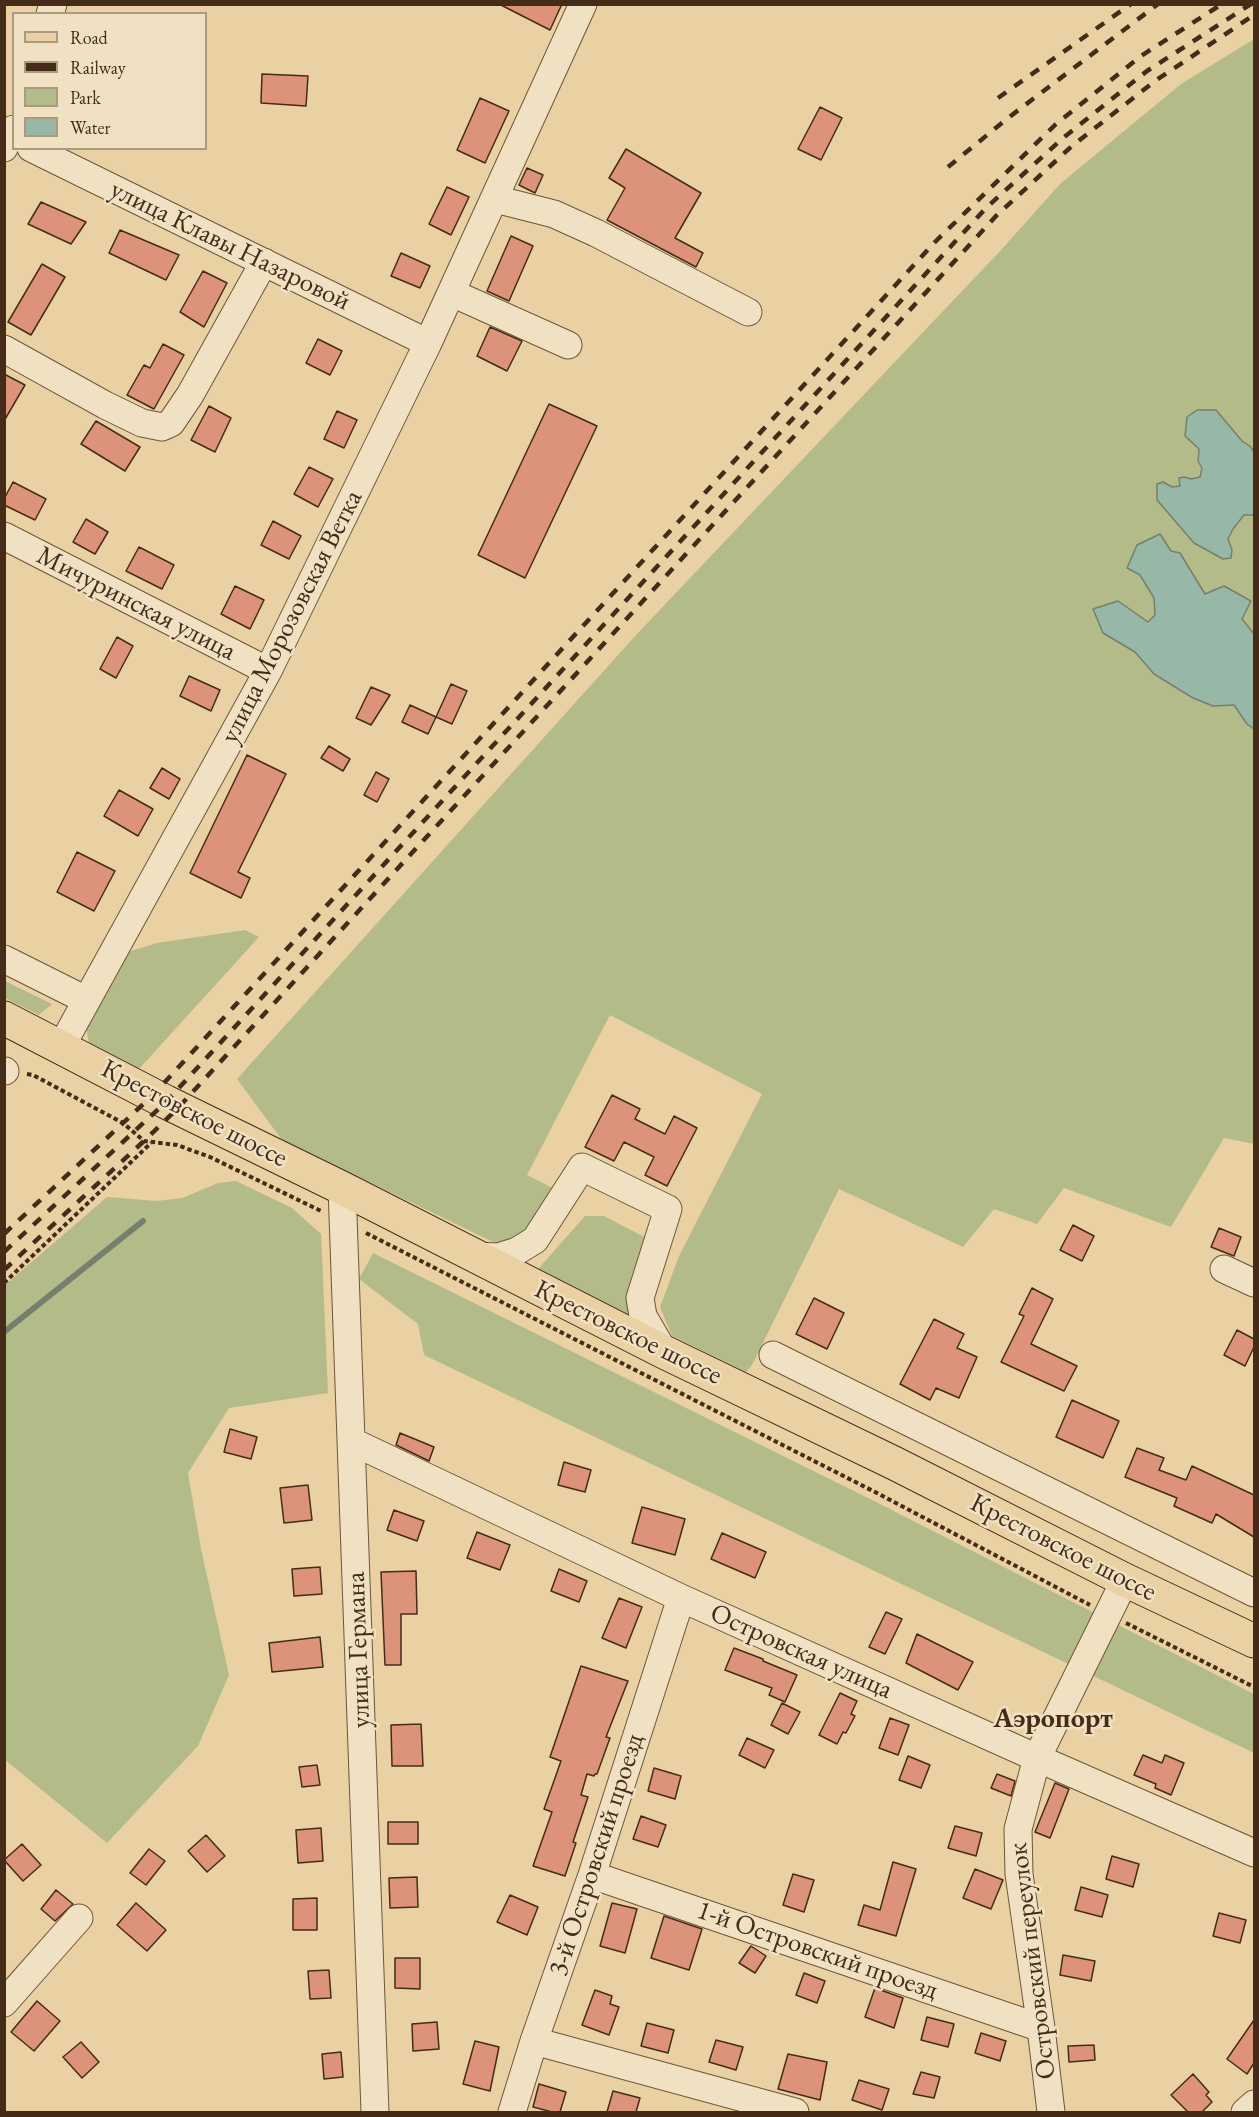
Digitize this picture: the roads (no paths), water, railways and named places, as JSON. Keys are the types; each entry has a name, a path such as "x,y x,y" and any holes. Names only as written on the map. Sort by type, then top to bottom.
{"main road":[{"name":"Крестовское шоссе","path":"4,1018 166,1102 342,1188 664,1352 894,1463 1125,1580 1254,1641"}],"street":[{"name":"улица Морозовская Ветка","path":"61,1047 268,671 452,293 583,4"},
{"name":"улица Клавы Назаровой","path":"34,150 428,343"},
{"path":"500,189 585,228 748,312"},
{"path":"4,349 105,405 142,423 162,428 171,423 190,395 264,262"},
{"path":"452,293 568,345"},
{"name":"Мичуринская улица","path":"4,536 268,671"},
{"path":"4,959 86,1000"},
{"path":"474,1256 498,1257 517,1251 535,1240 582,1167 668,1209 640,1298 643,1316 664,1352"},
{"name":"улица Германа","path":"342,1188 375,2112"},
{"path":"1224,1269 1254,1283"},
{"path":"773,1355 1254,1593"},
{"name":"Островская улица","path":"351,1441 681,1598 1037,1758 1254,1852"},
{"name":"Островский переулок","path":"1051,2112 1019,1874 1018,1829 1037,1758 1125,1580"},
{"name":"3-й Островский проезд","path":"512,2112 534,2041 592,1875 681,1598"},
{"name":"1-й Островский проезд","path":"592,1875 1041,2028"},
{"path":"4,2003 79,1918"},
{"path":"534,2041 795,2112"},
{"path":"1245,2112 1254,2104"}],"water":[{"path":"1197,410 1216,410 1254,453 1254,515 1244,515 1233,529 1228,539 1232,550 1231,558 1223,559 1194,543 1157,500 1157,484 1163,482 1172,487 1180,486 1179,478 1200,477 1202,468 1198,461 1199,449 1185,436 1187,417"},
{"path":"1160,534 1171,551 1180,553 1205,594 1224,586 1251,601 1242,619 1254,634 1254,729 1247,724 1234,705 1213,706 1193,698 1154,674 1135,652 1103,633 1093,609 1118,601 1148,622 1155,615 1154,598 1140,575 1127,568 1137,545"}],"waterway":[{"path":"4,1332 143,1221"}],"railway":[{"path":"998,98 1131,4"},
{"path":"948,167 1008,118 1158,4"},
{"path":"4,1234 153,1095 935,242 1055,125 1141,56 1222,4"},
{"path":"4,1252 166,1102 986,208 1063,138 1147,71 1251,4"},
{"path":"4,1270 178,1108 996,216 1072,146 1155,81 1254,15"}],"district":[{"name":"Аэропорт","path":"1053,1719"}]}
